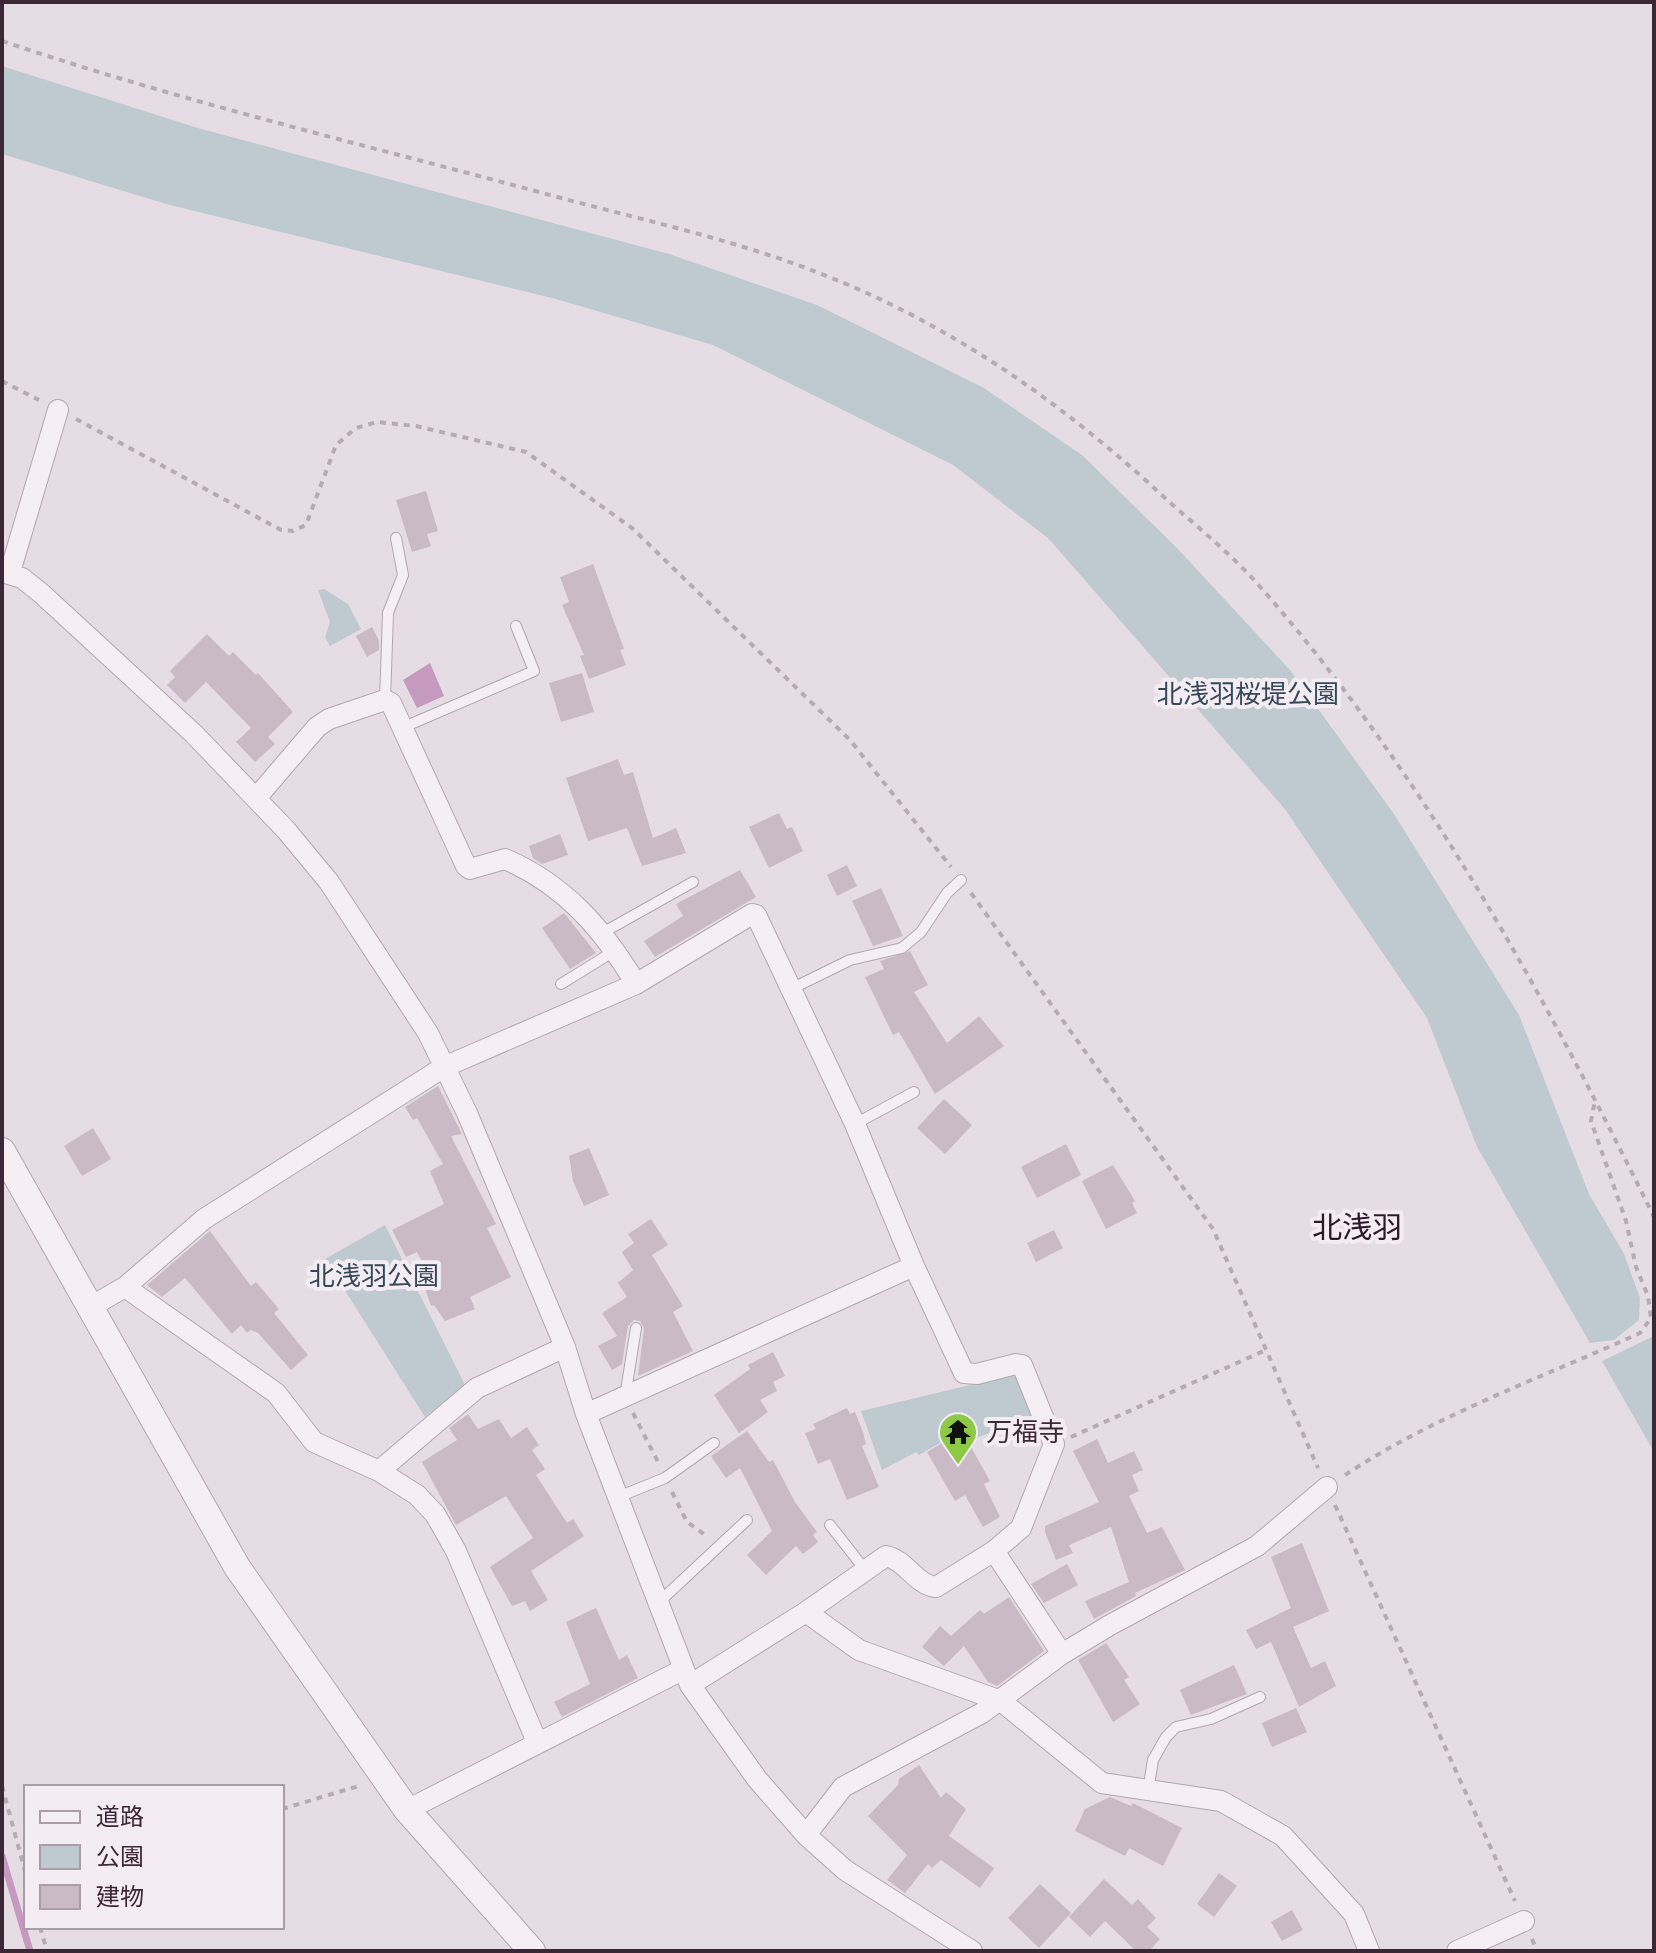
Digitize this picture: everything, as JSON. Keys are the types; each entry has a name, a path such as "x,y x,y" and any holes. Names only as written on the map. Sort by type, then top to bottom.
{"street":[{"path":"58,410 6,572 42,594 257,797 329,882 428,1033 444,1067 565,1347 586,1414 687,1677 757,1779 806,1835 845,1870 972,1951"},
{"path":"257,797 317,727 329,719 385,700 391,703 404,727 466,866 470,869 505,859 559,890 604,932 636,984"},
{"path":"90,1307 125,1287 204,1219 444,1067 636,984 752,914 756,915 855,1124 914,1266 964,1373 977,1374 1022,1365 1054,1444 1021,1528 994,1551 936,1587 929,1587 898,1559 886,1556 806,1612 687,1677 537,1742 407,1810"},
{"path":"2,1151 237,1567 383,1779 532,1951"},
{"path":"586,1414 914,1266"},
{"path":"125,1287 276,1393 314,1442 379,1471 417,1495 435,1514 456,1551 537,1742"},
{"path":"379,1471 477,1388 565,1347"},
{"path":"806,1835 843,1787 1001,1701 1062,1654 1257,1546 1327,1487"},
{"path":"994,1551 1062,1654"},
{"path":"806,1612 859,1650 1001,1701 1102,1783 1221,1801 1283,1836 1354,1914 1369,1951"},
{"path":"1457,1951 1524,1921"}],"lane":[{"path":"385,700 388,613 403,575 396,538"},
{"path":"404,727 534,671 516,626"},
{"path":"793,988 850,960 902,948 921,932 947,893 961,880"},
{"path":"604,932 693,882"},
{"path":"561,984 616,950"},
{"path":"855,1124 914,1092"},
{"path":"625,1397 636,1328"},
{"path":"618,1497 665,1478 714,1443"},
{"path":"658,1603 747,1520"},
{"path":"830,1525 866,1571"},
{"path":"1148,1791 1153,1760 1166,1737 1176,1727 1211,1719 1260,1697"}],"path":[{"path":"2,41 87,69 277,123 750,249 830,277 924,319 1026,384 1111,449 1250,576 1280,611 1434,819 1519,957 1595,1098 1654,1217"},
{"path":"2,381 281,530 293,531 306,525 336,445 356,428 377,422 416,426 526,452 632,528 850,740 961,880 1213,1229 1537,1951"},
{"path":"1327,1487 1378,1453 1522,1384 1640,1333 1651,1318 1648,1296 1636,1267 1626,1221 1591,1121 1595,1098"},
{"path":"1054,1444 1266,1350"},
{"path":"284,1808 383,1779"},
{"path":"2,1786 9,1799 24,1866"},
{"path":"41,1929 47,1951"}],"green space":[{"name":"北浅羽桜堤公園","path":"2,66 198,128 669,254 817,305 984,388 1082,455 1177,548 1290,670 1394,814 1519,1015 1589,1194 1624,1254 1640,1298 1639,1320 1614,1340 1590,1343 1477,1147 1427,1018 1284,808 1048,538 953,465 713,345 556,299 166,204 2,154"},
{"path":"324,589 348,604 361,629 330,646 325,637 330,622 318,590"},
{"name":"北浅羽公園","path":"385,1225 465,1385 425,1417 325,1259"},
{"path":"1654,1336 1654,1452 1602,1361"},
{"path":"1016,1374 1033,1419 969,1440 963,1430 919,1455 916,1452 882,1470 861,1411"}],"shaded area":[{"path":"430,663 444,696 417,708 403,680"}],"building":[{"path":"426,491 438,531 427,534 431,546 412,552 396,500"},
{"path":"593,564 624,649 620,650 626,665 589,679 580,656 584,655 562,605 569,602 560,577"},
{"path":"372,627 379,641 379,650 367,657 356,636"},
{"path":"207,634 229,656 233,652 256,675 258,673 293,712 268,737 275,744 255,762 236,742 251,728 206,682 185,703 167,685 175,677 170,671"},
{"path":"582,673 594,712 561,722 549,683"},
{"path":"618,759 624,775 633,772 653,838 676,828 686,853 642,866 627,828 588,841 566,778"},
{"path":"779,813 787,829 792,827 803,851 769,868 749,827"},
{"path":"560,834 568,855 542,864 533,858 529,846"},
{"path":"847,865 857,886 837,896 827,875"},
{"path":"740,870 756,897 655,957 644,941 683,916 676,904"},
{"path":"881,888 903,936 873,946 852,901"},
{"path":"564,913 596,953 570,969 542,928"},
{"path":"910,951 928,985 914,992 947,1043 979,1016 1004,1046 935,1094 899,1032 893,1035 865,977 884,969 880,961"},
{"path":"438,1086 462,1134 451,1136 496,1224 487,1228 511,1277 470,1297 475,1309 445,1321 434,1305 431,1306 425,1289 435,1285 417,1252 406,1257 392,1230 444,1204 430,1171 443,1164 417,1118 413,1120 405,1107"},
{"path":"944,1099 972,1125 945,1154 917,1128"},
{"path":"93,1128 111,1159 82,1176 64,1146"},
{"path":"1066,1144 1081,1175 1037,1198 1021,1167"},
{"path":"589,1148 609,1195 584,1206 573,1181 569,1156"},
{"path":"1113,1165 1135,1201 1132,1203 1137,1213 1106,1229 1082,1181"},
{"path":"651,1219 668,1245 652,1255 683,1306 673,1312 693,1351 638,1376 644,1329 640,1321 634,1320 628,1326 622,1364 612,1370 598,1346 617,1336 602,1313 627,1297 618,1283 633,1270 622,1252 634,1243 628,1234"},
{"path":"1054,1230 1063,1248 1036,1262 1027,1243"},
{"path":"210,1231 251,1286 256,1282 279,1309 274,1313 308,1355 291,1370 258,1333 251,1330 247,1333 241,1325 232,1334 185,1278 162,1297 147,1285"},
{"path":"773,1352 785,1376 773,1382 777,1391 760,1400 768,1412 739,1433 714,1395 750,1369 748,1365"},
{"path":"847,1408 850,1414 855,1412 866,1444 862,1446 879,1487 847,1500 830,1459 818,1464 805,1433 816,1429 813,1424"},
{"path":"468,1414 478,1429 499,1419 511,1438 527,1427 539,1445 532,1450 545,1469 536,1475 567,1523 573,1519 584,1536 531,1571 548,1600 530,1611 525,1601 512,1606 490,1567 533,1538 506,1496 456,1525 422,1462 457,1440 449,1428"},
{"path":"747,1431 769,1462 773,1460 795,1502 817,1532 813,1535 818,1542 803,1554 796,1546 766,1575 747,1555 772,1531 740,1468 726,1478 711,1456"},
{"name":"万福寺","path":"962,1431 990,1481 984,1484 1000,1517 983,1527 965,1495 955,1501 927,1452"},
{"path":"1097,1439 1108,1463 1134,1451 1143,1470 1132,1475 1139,1491 1129,1496 1147,1533 1162,1527 1185,1570 1135,1593 1136,1596 1094,1619 1085,1601 1129,1582 1111,1527 1069,1545 1073,1553 1056,1560 1045,1526 1099,1502 1073,1451"},
{"path":"1302,1543 1329,1611 1293,1627 1311,1668 1325,1661 1336,1686 1299,1707 1271,1642 1256,1649 1246,1630 1291,1608 1271,1557"},
{"path":"1067,1564 1078,1585 1044,1603 1031,1584"},
{"path":"1009,1597 1044,1651 997,1686 988,1682 964,1646 944,1666 922,1647 940,1626 951,1636 980,1610 984,1614"},
{"path":"596,1608 619,1660 627,1655 638,1678 562,1717 554,1702 590,1684 566,1622"},
{"path":"1106,1643 1129,1677 1124,1680 1140,1704 1113,1722 1078,1660"},
{"path":"1234,1665 1247,1694 1191,1715 1180,1690"},
{"path":"1296,1708 1307,1732 1272,1747 1262,1723"},
{"path":"919,1765 941,1798 946,1792 966,1809 949,1836 994,1868 980,1888 941,1860 932,1868 928,1864 905,1893 887,1880 907,1855 868,1816 898,1785 899,1779"},
{"path":"1110,1797 1131,1806 1133,1803 1182,1828 1163,1866 1129,1848 1125,1856 1075,1831 1085,1809"},
{"path":"1219,1873 1237,1886 1214,1917 1197,1904"},
{"path":"1104,1879 1132,1905 1138,1899 1156,1918 1147,1927 1160,1939 1149,1951 1136,1951 1105,1921 1090,1937 1069,1917"},
{"path":"1040,1884 1071,1913 1039,1948 1008,1918"},
{"path":"1292,1910 1303,1930 1282,1941 1271,1922"}],"waterway":[{"path":"2,1856 30,1951"}],"place":[{"name":"万福寺","path":"958,1466"}],"district":[{"name":"北浅羽","path":"1357,1228"}]}
